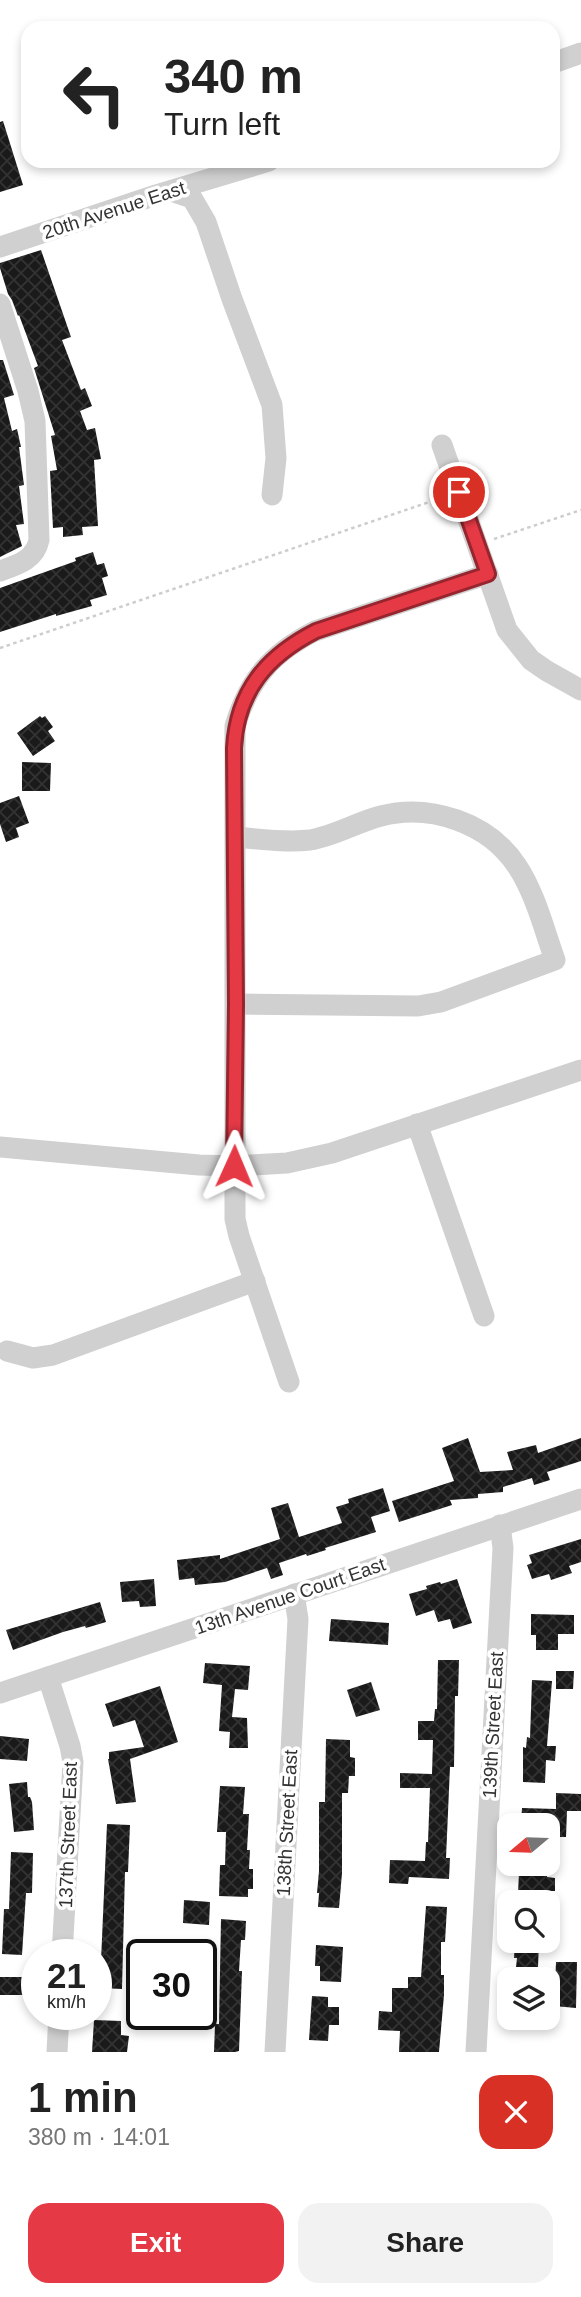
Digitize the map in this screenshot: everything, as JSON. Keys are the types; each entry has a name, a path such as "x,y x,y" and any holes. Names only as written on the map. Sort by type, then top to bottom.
{"street":[{"path":"560,60 581,53"},
{"name":"20th Avenue East","path":"0,247 246,168"},
{"path":"171,191 192,198 206,222 272,405 276,458 272,495"},
{"path":"0,304 35,421 39,540 38,547 28,559 0,571"},
{"path":"442,445 507,630 520,648 547,671 581,690"},
{"path":"289,1382 235,1219 235,726 241,708 262,670 292,643 316,631 488,574"},
{"path":"236,837 307,840 400,813 436,814 454,819 491,838 517,866 528,886 555,960 441,1002 418,1006 236,1004"},
{"path":"0,1147 199,1165 288,1163 313,1158 581,1070"},
{"path":"417,1124 484,1316"},
{"path":"7,1351 33,1358 53,1355 255,1282"},
{"name":"13th Avenue Court East","path":"0,1693 581,1499"},
{"name":"139th Street East","path":"476,2052 503,1548 500,1525"},
{"name":"138th Street East","path":"275,2052 298,1619 294,1594"},
{"name":"137th Street East","path":"48,1677 73,1762 63,1939"},
{"path":"57,2052 58,2030"}],"path":[{"path":"0,648 459,492"},
{"path":"477,544 581,510"}],"building":[{"path":"3,121 23,185 0,192 0,122"},
{"path":"41,250 71,337 62,340 81,390 85,388 92,406 80,411 87,430 95,428 101,459 94,460 98,526 82,527 83,535 63,537 63,527 53,528 50,471 57,470 51,436 55,435 34,368 38,366 0,268 0,263"},
{"path":"0,360 3,360 14,395 4,398 12,431 17,429 21,447 24,485 19,486 24,524 16,525 22,546 0,557"},
{"path":"93,552 97,565 104,563 108,576 102,578 107,595 90,600 92,606 0,632 0,588 76,561 75,558"},
{"path":"40,716 45,716 53,727 48,731 55,741 33,756 17,733"},
{"path":"22,762 51,763 50,791 22,791"},
{"path":"19,796 29,823 16,828 19,837 6,842 0,824 0,803"},
{"path":"468,1438 480,1472 513,1470 507,1452 536,1445 538,1453 581,1438 581,1461 547,1472 550,1480 534,1485 532,1478 503,1487 503,1492 478,1494 478,1498 450,1500 452,1505 399,1522 392,1501 454,1481 442,1448"},
{"path":"383,1488 390,1511 371,1517 376,1532 279,1563 283,1575 271,1579 267,1568 225,1582 195,1585 194,1578 179,1580 177,1560 220,1555 220,1559 280,1539 271,1508 288,1503 299,1537 342,1523 336,1507 349,1503 348,1499"},
{"path":"581,1539 581,1562 569,1566 572,1573 551,1580 549,1574 532,1579 527,1565 532,1563 529,1555"},
{"path":"154,1579 156,1606 140,1607 139,1601 122,1602 120,1582"},
{"path":"457,1579 472,1623 453,1629 450,1619 438,1622 434,1610 416,1616 409,1594 427,1589 426,1586"},
{"path":"100,1602 106,1622 63,1632 13,1650 6,1630"},
{"path":"531,1614 574,1615 574,1634 558,1634 558,1650 536,1650 536,1635 531,1635"},
{"path":"331,1619 389,1623 388,1645 329,1641"},
{"path":"438,1660 459,1660 458,1696 455,1696 454,1767 450,1767 446,1858 450,1858 449,1879 409,1877 408,1884 389,1883 390,1860 425,1861 430,1788 400,1788 400,1773 432,1774 433,1740 418,1740 418,1721 434,1721 437,1709"},
{"path":"205,1663 250,1666 248,1690 235,1689 232,1717 247,1718 248,1748 229,1748 230,1732 219,1731 222,1685 203,1683"},
{"path":"556,1671 574,1671 573,1689 556,1689"},
{"path":"532,1680 552,1681 547,1746 556,1746 555,1761 546,1760 545,1783 523,1782 523,1747 526,1748 527,1737 530,1738"},
{"path":"371,1682 380,1710 356,1717 347,1690"},
{"path":"160,1686 178,1742 130,1759 136,1802 116,1804 109,1752 144,1747 135,1720 113,1727 105,1704"},
{"path":"0,1736 29,1739 27,1761 0,1759"},
{"path":"326,1739 350,1740 350,1757 355,1758 355,1776 349,1776 348,1793 342,1793 339,1908 318,1907 319,1802 325,1802"},
{"path":"27,1782 34,1830 14,1832 9,1784"},
{"path":"220,1786 245,1787 243,1814 249,1814 247,1850 250,1850 249,1869 253,1869 253,1889 248,1889 248,1897 219,1896 220,1865 225,1865 226,1832 217,1832"},
{"path":"556,1793 581,1794 581,1811 567,1811 566,1837 560,1837 560,1813 522,1813 522,1808 556,1809"},
{"path":"107,1824 130,1825 128,1872 125,1872 122,1989 112,1989 112,1939 102,1939"},
{"path":"11,1852 33,1853 32,1893 26,1893 21,1955 2,1954 4,1909 9,1909"},
{"path":"519,1876 555,1878 555,1890 518,1890"},
{"path":"184,1900 210,1902 209,1925 183,1923"},
{"path":"426,1906 447,1907 445,1942 441,1942 444,1995 439,2052 399,2052 400,2031 378,2030 379,2011 392,2012 392,1988 408,1988 408,1977 421,1977"},
{"path":"221,1919 246,1921 245,1940 241,1940 239,1971 242,1971 239,2051 214,2052 215,2030 219,2024"},
{"path":"316,1945 343,1947 341,1982 320,1981 320,1966 315,1966"},
{"path":"514,1953 539,1953 538,1967 516,1967 517,1958 514,1958"},
{"path":"556,1962 577,1962 576,2008 560,2007 560,1967 556,1967"},
{"path":"0,1977 21,1977 21,1995 0,1995"},
{"path":"312,1996 328,1997 328,2007 339,2007 339,2025 329,2025 328,2041 309,2040"},
{"path":"112,2021 121,2021 121,2035 129,2036 127,2052 92,2052 93,2030 112,2030"}],"route":[{"path":"234,1166 234,748 235,726 241,708 262,670 292,643 316,631 488,574 459,492"}]}
